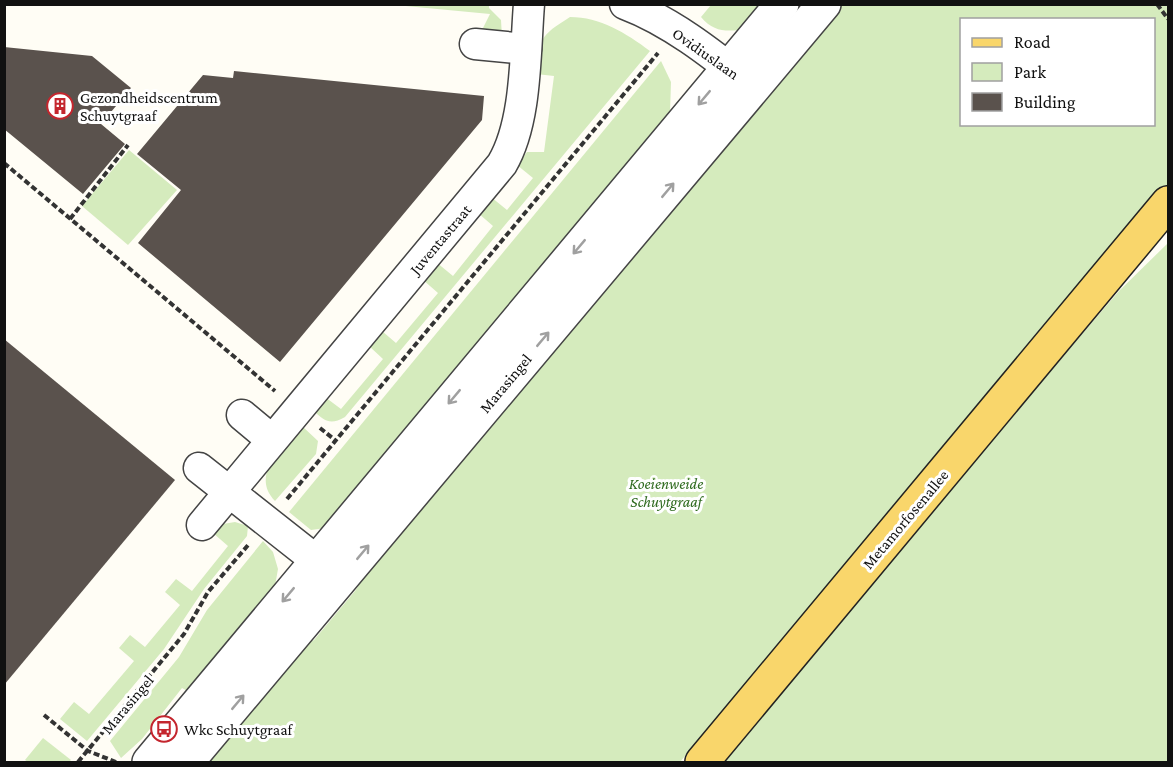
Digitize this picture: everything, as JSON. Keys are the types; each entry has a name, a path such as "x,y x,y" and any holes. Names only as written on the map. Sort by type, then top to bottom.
{"main road":[{"name":"Metamorfosenallee","path":"702,762 1110,276 1168,203"},
{"name":"Metamorfosenallee","path":"1110,276 1168,232"}],"street":[{"name":"Juventastraat","path":"202,525 502,164 511,149 517,129 529,4"},
{"name":"Ovidiuslaan","path":"625,4 648,13 677,31 754,88"},
{"name":"Marasingel","path":"187,762 329,570 782,4"},
{"name":"Marasingel","path":"148,762 329,570 754,88 824,4"},
{"path":"475,44 526,49"},
{"path":"242,415 272,440"},
{"path":"199,468 329,570"}],"path":[{"path":"1157,4 1168,19"},
{"name":"Marasingel","path":"78,762 184,634 208,592 336,441 628,86 677,31"},
{"path":"70,219 128,145"},
{"path":"4,163 336,441"},
{"path":"44,714 88,752 116,762"}],"green space":[{"path":"395,5 489,5 489,8 501,20 502,37 479,36 490,14"},
{"path":"711,5 770,5 749,29 729,31 717,29 701,17"},
{"name":"Koeienweide Schuytgraaf","path":"833,5 1168,5 1168,194 1130,229 1052,315 680,762 199,762 291,652 314,640 355,591 391,535"},
{"path":"570,17 592,20 612,27 650,51 345,417 332,422 325,420 314,411 325,397 341,409 383,359 369,346 382,331 396,343 438,293 422,279 436,262 453,276 493,226 478,213 491,197 507,210 533,178 517,165 527,152 544,152 554,76 536,74 538,53 547,34"},
{"path":"661,61 671,82 670,113 333,527 311,530 289,512"},
{"path":"129,150 177,190 128,245 82,206"},
{"path":"1168,243 1168,762 724,762 1076,341 1119,291"},
{"path":"302,426 318,441 316,454 275,501 268,491 267,471 279,452"},
{"path":"235,522 248,526 247,536 204,589 164,649 87,741 60,719 74,702 89,714 134,661 119,648 130,635 145,647 180,605 165,592 176,579 192,591 228,546 213,533 223,524"},
{"path":"263,541 273,552 278,569 273,597 195,695 182,688 142,739 121,758 110,741 179,657 207,610"},
{"path":"43,738 71,760 69,762 28,762 25,760"}],"building":[{"name":"Gezondheidscentrum Schuytgraaf","path":"4,47 92,56 131,88 101,124 125,144 83,194 4,129"},
{"path":"234,71 484,96 482,120 280,362 138,243 181,190 137,154 203,75 233,78"},
{"path":"4,339 175,480 4,685"}],"place":[{"name":"Gezondheidscentrum Schuytgraaf","path":"60,106"},
{"name":"Wkc Schuytgraaf","path":"164,729"}]}
